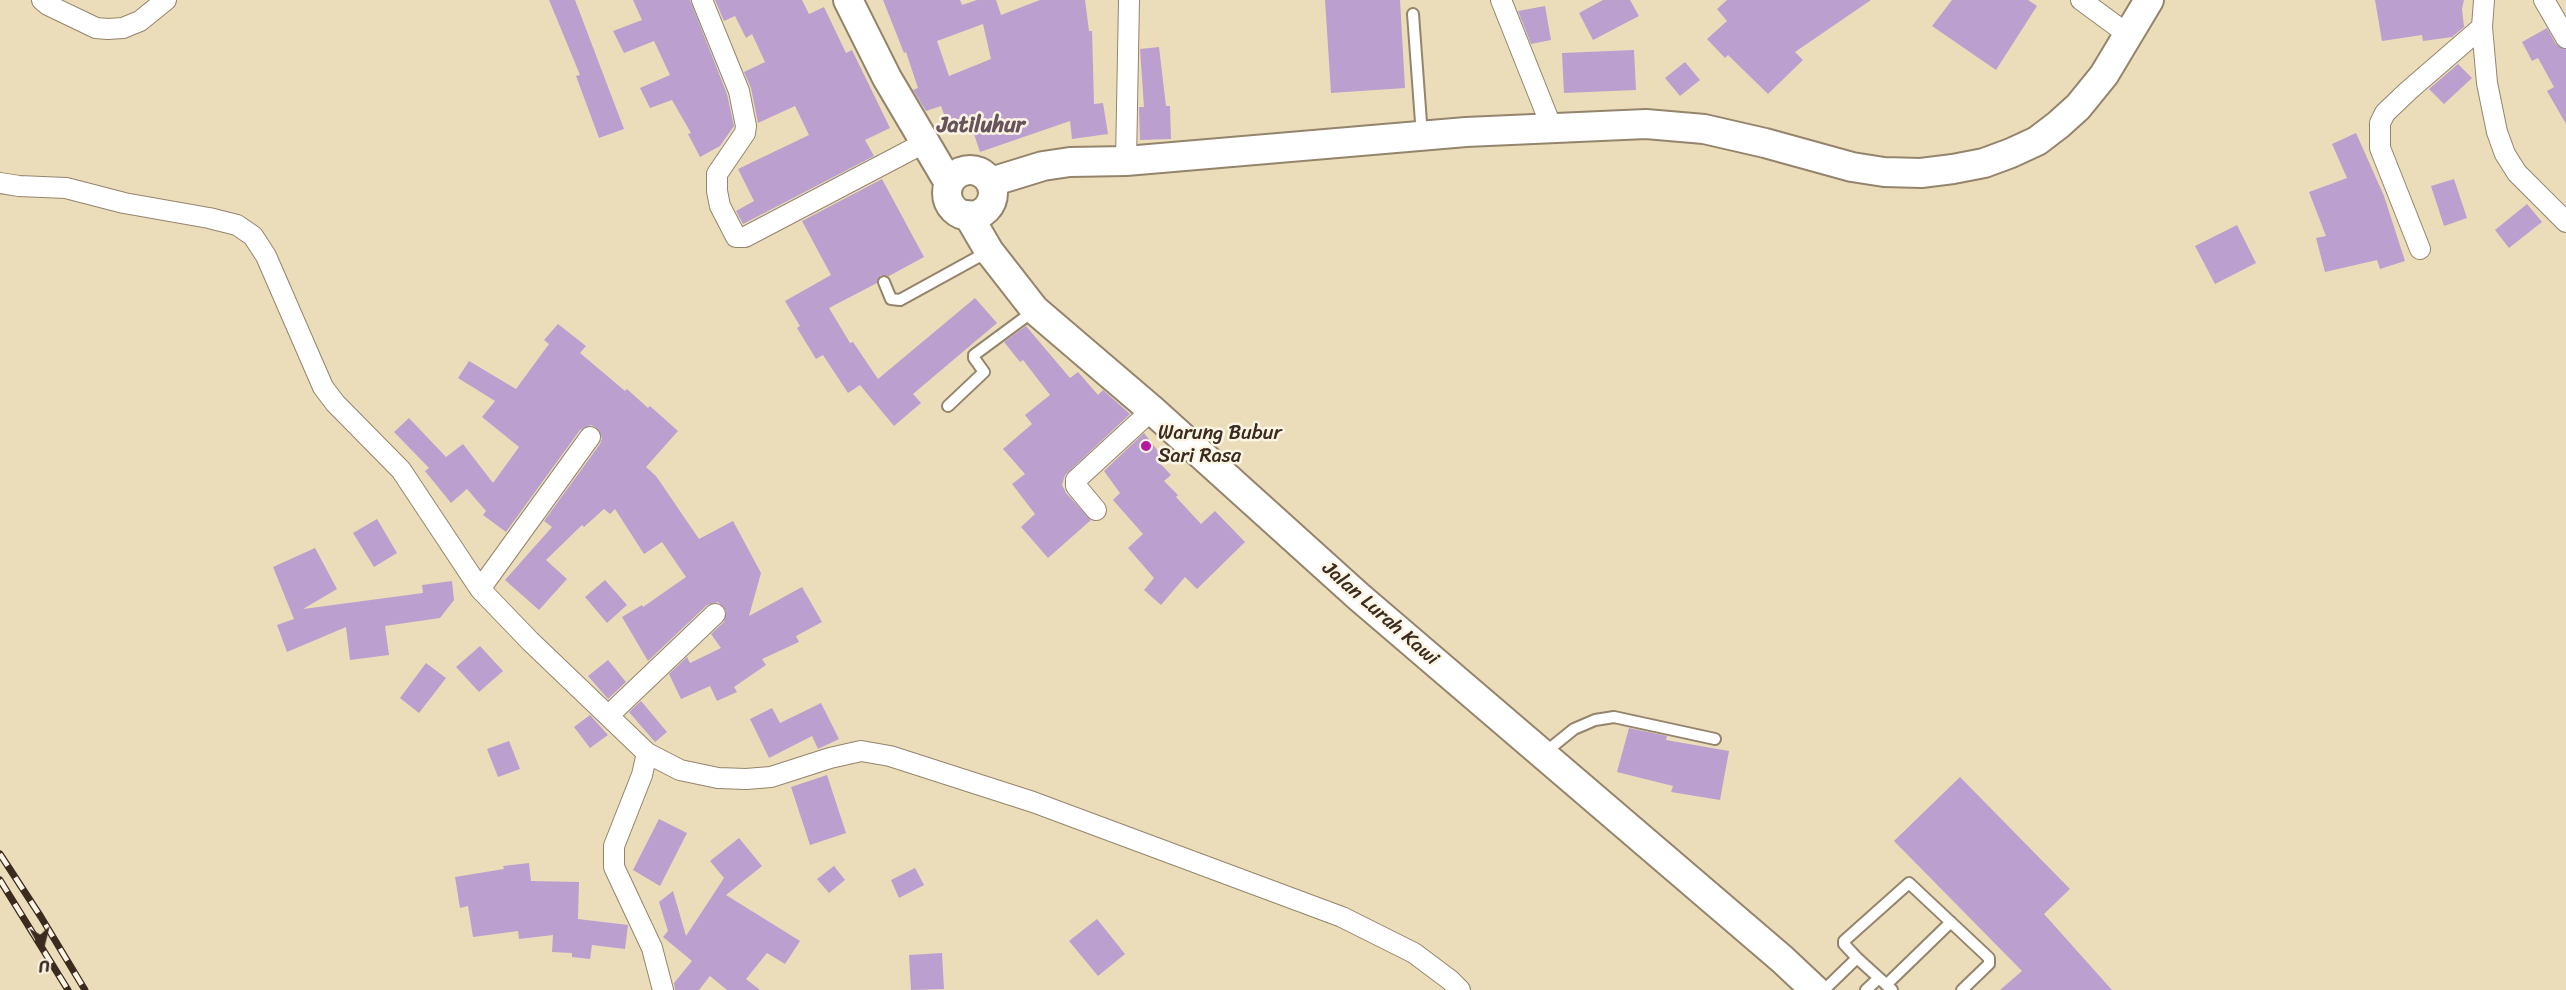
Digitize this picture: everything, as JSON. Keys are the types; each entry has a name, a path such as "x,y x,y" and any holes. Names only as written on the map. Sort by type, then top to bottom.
{"street":[{"path":"42,0 96,28 108,29 123,28 140,21 166,0"},
{"path":"702,0 739,91 746,126 745,133 717,174 720,206 736,237 745,237 924,143"},
{"path":"848,0 924,143 949,183"},
{"path":"1126,161 1129,0"},
{"path":"2081,0 2130,36"},
{"path":"991,182 1043,166 1422,136 1646,124 1677,126 1765,143 1852,167 1884,172 1920,173 1953,169 1984,163 2011,153 2037,141 2058,125 2092,91 2130,36 2149,0"},
{"path":"2484,0 2482,27 2487,83 2497,132 2505,154 2517,173 2566,222"},
{"path":"2544,0 2566,38"},
{"path":"1508,6 1552,128"},
{"path":"2420,249 2380,148 2380,123 2385,113 2408,91 2482,27"},
{"path":"969,170 982,173 991,182 993,194 990,205 980,213 968,215 958,212 951,204 947,194 949,183 957,174 969,170"},
{"path":"0,183 66,188 124,203 237,225 253,236 267,256 322,387 335,404 400,470 480,589 530,641 647,753 680,770 718,778 746,779 771,777 830,758 861,751 890,756 1033,802 1221,870 1342,917 1414,953 1460,990"},
{"name":"Jalan Lurah Kawi","path":"968,215 989,251 1035,310 1152,410 1358,596 1815,990"},
{"path":"1096,510 1076,486 1079,476 1152,410"},
{"path":"480,589 590,437"},
{"path":"609,715 715,614"},
{"path":"647,753 642,776 614,846 613,856 620,884 652,948 663,990"}],"lane":[{"path":"1413,14 1422,136"},
{"path":"884,282 891,299 900,300 989,251"},
{"path":"948,406 984,372 974,355 1035,310"},
{"path":"1543,754 1574,729 1595,720 1614,717 1714,739"},
{"path":"1886,984 1857,958 1844,944 1844,941 1906,884 1912,884 1991,961 1962,990"},
{"path":"1866,990 1886,984 1951,922"},
{"path":"1824,990 1857,958"}],"building":[{"path":"549,0 575,0 624,129 599,138 576,76 580,75"},
{"path":"633,0 690,0 727,94 734,126 720,146 700,157 688,134 691,133 672,100 650,108 640,88 670,75 654,41 624,53 613,31 642,20"},
{"path":"715,0 802,0 809,14 824,7 846,53 852,50 890,128 865,140 874,156 743,224 736,211 754,201 738,169 809,135 795,106 758,123 751,88 744,72 765,62 752,34 746,38 735,16 724,21"},
{"path":"883,0 960,0 962,5 977,0 996,0 1001,15 1040,0 1085,0 1089,31 1092,31 1094,104 1103,103 1108,134 1072,139 1070,121 980,152 974,134 971,135 964,119 948,125 941,106 926,111 913,90 918,88 906,52 904,53","holes":["983,24 991,59 949,76 937,41"]},
{"path":"1325,0 1400,0 1405,88 1331,93"},
{"path":"1603,0 1630,0 1639,16 1593,40 1579,13"},
{"path":"1727,0 1871,0 1795,52 1803,60 1768,94 1728,55 1725,58 1707,39 1727,21 1717,9"},
{"path":"1952,0 2028,0 2037,6 1996,70 1932,26"},
{"path":"2375,0 2464,0 2462,9 2464,27 2452,37 2423,41 2422,35 2382,41"},
{"path":"1545,6 1551,40 1531,44 1518,11"},
{"path":"2547,28 2556,44 2566,50 2566,124 2547,91 2554,87 2538,58 2532,61 2522,42"},
{"path":"1159,47 1166,106 1170,106 1171,139 1140,140 1139,107 1144,107 1140,49"},
{"path":"1634,50 1636,90 1564,93 1562,53"},
{"path":"1685,62 1700,80 1680,96 1665,78"},
{"path":"2458,64 2472,78 2444,104 2429,89"},
{"path":"2356,133 2384,196 2405,261 2380,269 2377,260 2325,272 2316,238 2326,236 2309,192 2347,178 2332,144"},
{"path":"882,179 924,257 889,276 881,275 877,283 829,308 850,343 853,342 878,379 975,298 997,323 913,394 921,403 894,426 860,385 848,393 823,355 816,359 797,328 800,326 785,301 831,275 802,221"},
{"path":"2454,179 2467,218 2444,226 2431,186"},
{"path":"2527,204 2542,222 2509,248 2495,230"},
{"path":"2237,225 2256,263 2215,284 2195,246"},
{"path":"558,324 586,346 580,353 625,391 627,389 648,408 650,406 678,431 646,467 656,476 699,539 733,521 761,573 749,616 802,587 822,622 796,636 799,642 762,659 766,665 734,687 737,692 717,701 710,686 681,699 669,674 687,657 690,663 721,648 711,634 724,622 726,611 718,602 707,605 648,661 622,617 642,605 643,607 686,577 662,542 644,554 615,509 610,514 604,509 584,527 582,525 546,560 567,579 539,610 505,580 552,527 544,521 600,444 602,438 597,428 591,425 580,430 506,532 483,515 486,511 467,489 451,503 425,471 429,468 394,432 409,418 446,457 463,444 493,483 519,447 482,417 495,401 458,378 469,361 516,389 549,344 544,340"},
{"path":"1026,326 1070,378 1078,372 1098,395 1103,390 1130,414 1065,475 1062,485 1066,493 1091,520 1048,558 1021,527 1035,514 1012,484 1025,474 1003,449 1032,424 1025,415 1050,395 1023,360 1020,362 1004,342"},
{"path":"1144,433 1161,455 1156,459 1171,475 1164,481 1201,524 1215,511 1245,542 1197,589 1185,577 1161,605 1144,590 1154,578 1128,548 1143,534 1113,500 1120,493 1104,471"},
{"path":"377,519 397,553 374,567 353,533"},
{"path":"315,548 337,589 303,609 423,593 422,585 452,581 454,600 440,618 385,626 389,655 350,660 346,627 287,652 277,625 294,619 273,567"},
{"path":"605,580 627,605 607,623 585,597"},
{"path":"480,646 503,671 479,692 456,667"},
{"path":"608,660 626,682 608,699 588,676"},
{"path":"426,663 446,678 419,713 400,698"},
{"path":"641,701 667,732 655,742 629,712"},
{"path":"821,703 839,739 818,749 812,736 769,758 750,719 772,708 780,723"},
{"path":"590,715 608,735 590,748 574,727"},
{"path":"1629,728 1667,736 1666,740 1729,751 1720,800 1671,792 1673,786 1617,772"},
{"path":"509,741 520,769 498,777 487,749"},
{"path":"827,775 846,833 810,845 791,787"},
{"path":"1960,777 2070,889 2044,914 2112,990 2000,990 2022,971 1894,841"},
{"path":"659,819 687,833 660,886 633,870"},
{"path":"739,838 762,866 726,895 800,941 785,964 767,953 746,979 760,990 727,990 710,976 699,990 675,990 674,983 692,961 663,937 668,931 659,902 673,891 686,936 724,878 710,861"},
{"path":"529,863 531,881 579,882 578,919 628,925 625,949 592,945 590,959 572,957 572,953 552,952 553,935 519,939 518,931 473,937 468,906 460,908 455,877 504,869 503,866"},
{"path":"834,866 845,880 829,893 817,879"},
{"path":"915,868 924,885 899,898 891,880"},
{"path":"1097,919 1125,954 1098,976 1069,941"},
{"path":"942,953 944,989 911,990 909,955"}],"railway":[{"path":"0,854 85,990"},
{"path":"0,880 68,990"}],"place":[{"name":"Warung Bubur Sari Rasa","path":"1146,446"}],"district":[{"name":"Jatiluhur","path":"981,126"}]}
